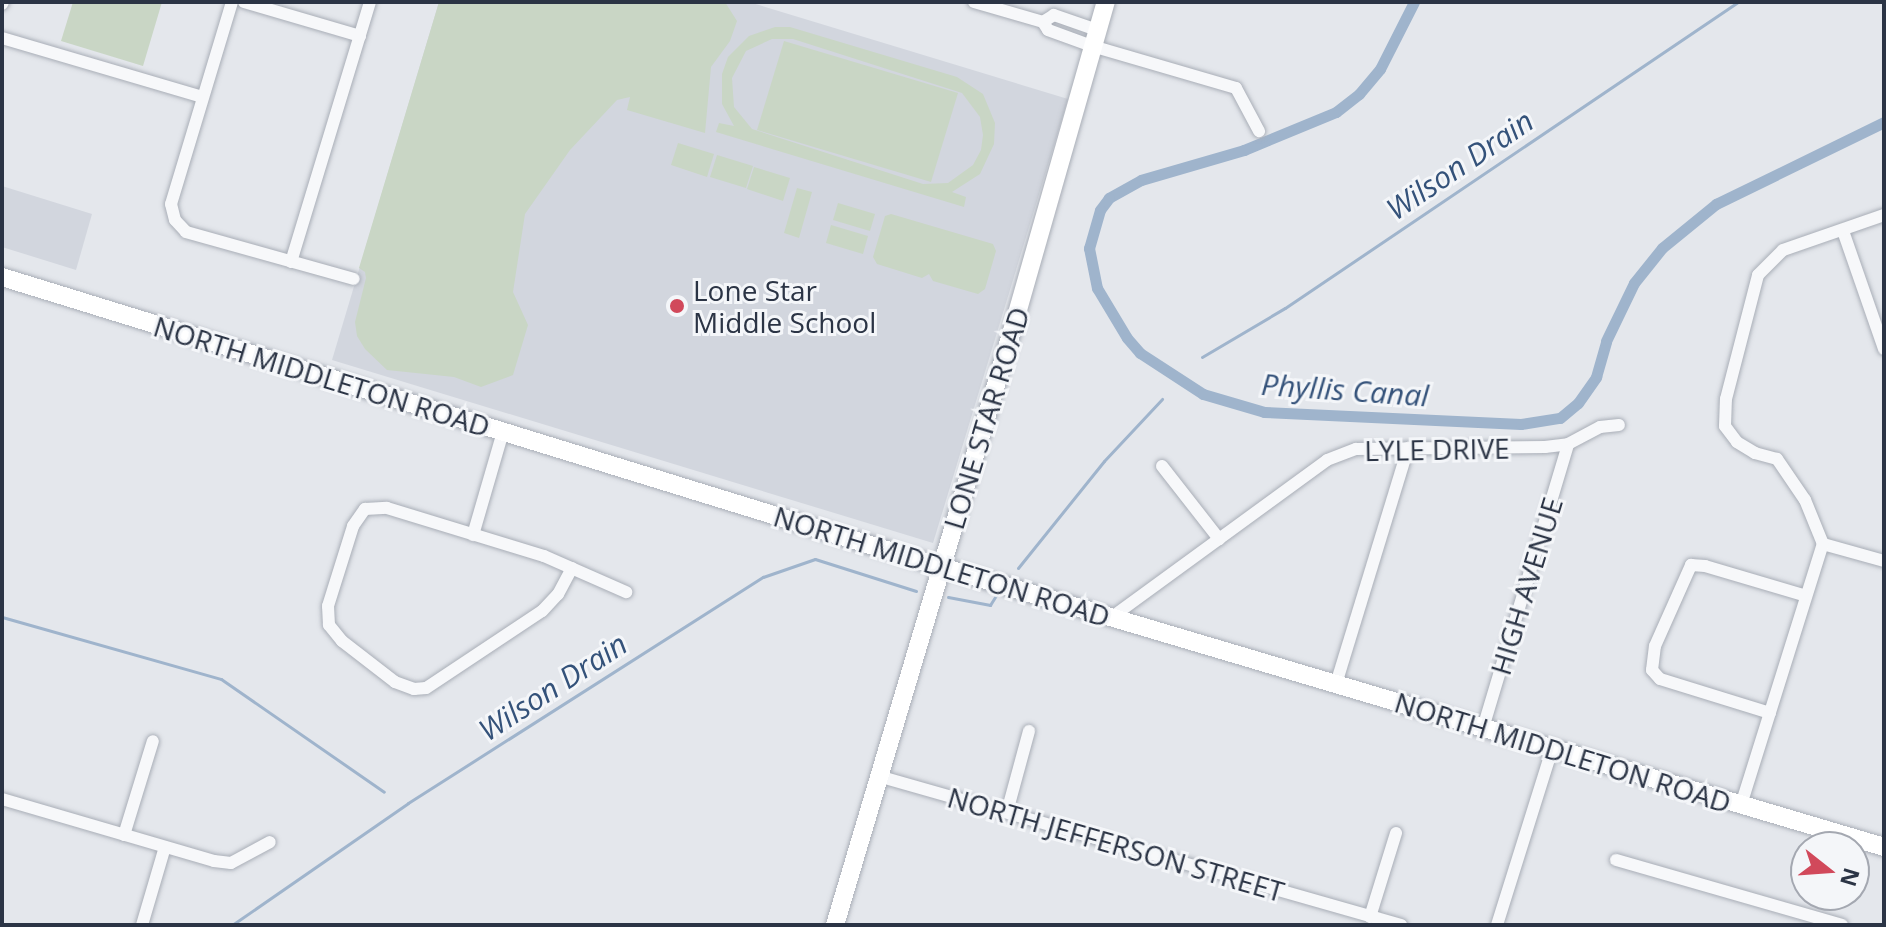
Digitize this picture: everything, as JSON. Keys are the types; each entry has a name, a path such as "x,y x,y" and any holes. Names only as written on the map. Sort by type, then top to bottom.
{"main road":[{"name":"LONE STAR ROAD","path":"835,925 1106,2"},
{"name":"NORTH MIDDLETON ROAD","path":"2,277 942,567 1884,847"}],"street":[{"path":"232,2 171,204 175,220 186,232 354,279"},
{"path":"244,2 360,36"},
{"path":"291,262 370,2"},
{"path":"974,2 996,5 1043,22 1048,30 1095,38 1236,88 1259,131"},
{"path":"2,38 203,97"},
{"path":"1741,805 1823,544 1805,500 1777,459 1755,453 1737,442 1725,426 1726,399 1758,275 1783,250 1884,215"},
{"path":"1843,231 1884,349"},
{"name":"LYLE DRIVE","path":"1112,617 1327,460 1356,449 1545,447 1568,444 1600,427 1619,425"},
{"path":"473,535 503,432"},
{"name":"HIGH AVENUE","path":"1483,728 1568,444"},
{"path":"1336,684 1408,448"},
{"path":"1162,466 1219,539"},
{"path":"572,568 558,594 542,611 426,688 414,689 395,682 342,641 329,625 328,606 349,539 365,509 387,508 473,535 572,568 626,592"},
{"path":"1823,544 1884,561"},
{"path":"1770,713 1660,679 1652,670 1655,646 1691,565 1705,566 1806,596"},
{"path":"1007,812 1029,731"},
{"path":"124,835 153,741"},
{"path":"1497,925 1552,749"},
{"name":"NORTH JEFFERSON STREET","path":"878,776 1401,925"},
{"path":"2,799 231,863 270,842"},
{"path":"1370,917 1396,833"},
{"path":"142,925 165,847"},
{"path":"1616,860 1842,925"}],"shaded area":[{"name":"Lone Star Middle School","path":"439,2 749,2 1068,99 933,543 332,360"},
{"path":"2,186 92,214 76,270 2,247"}],"green space":[{"path":"73,2 162,2 143,66 61,41"},
{"path":"439,2 725,2 737,21 730,41 711,67 705,133 627,110 630,97 617,100 570,150 525,214 513,292 528,325 513,375 481,387 454,377 387,370 365,349 357,336 355,322 366,278 365,272 359,268"},
{"path":"775,27 790,27 957,77 983,94 995,123 994,144 980,174 952,192 966,197 964,207 716,132 719,123 734,126 722,104 722,74 728,57 749,36","holes":["772,39 793,39 962,93 980,117 983,135 981,150 973,165 948,183 923,184 752,129 734,107 732,78 746,51"]},
{"path":"784,41 958,93 931,182 757,130"},
{"path":"678,143 714,154 707,177 671,165"},
{"path":"717,155 753,166 746,188 710,177"},
{"path":"754,167 790,178 783,201 747,189"},
{"path":"797,188 812,192 799,238 784,233"},
{"path":"838,203 875,214 870,231 833,220"},
{"path":"891,214 993,244 996,251 985,289 978,294 933,281 929,274 922,278 877,264 873,257 885,216"},
{"path":"831,225 868,236 863,254 826,243"}],"waterway":[{"name":"Phyllis Canal","path":"1414,2 1380,69 1359,94 1336,112 1244,150 1141,180 1109,198 1100,210 1089,248 1097,288 1127,338 1140,353 1203,394 1264,412 1521,424 1560,418 1578,403 1596,377 1606,341 1634,283 1662,248 1716,204 1884,122"},
{"name":"Wilson Drain","path":"1202,357 1285,308 1738,2"},
{"name":"Wilson Drain","path":"1018,568 1104,461 1162,399"},
{"name":"Wilson Drain","path":"232,925 408,803 763,577 815,559 916,591"},
{"name":"Wilson Drain","path":"948,597 990,605 997,594"},
{"path":"2,617 221,679 384,792"}],"place":[{"name":"Lone Star Middle School","path":"677,306"}]}
